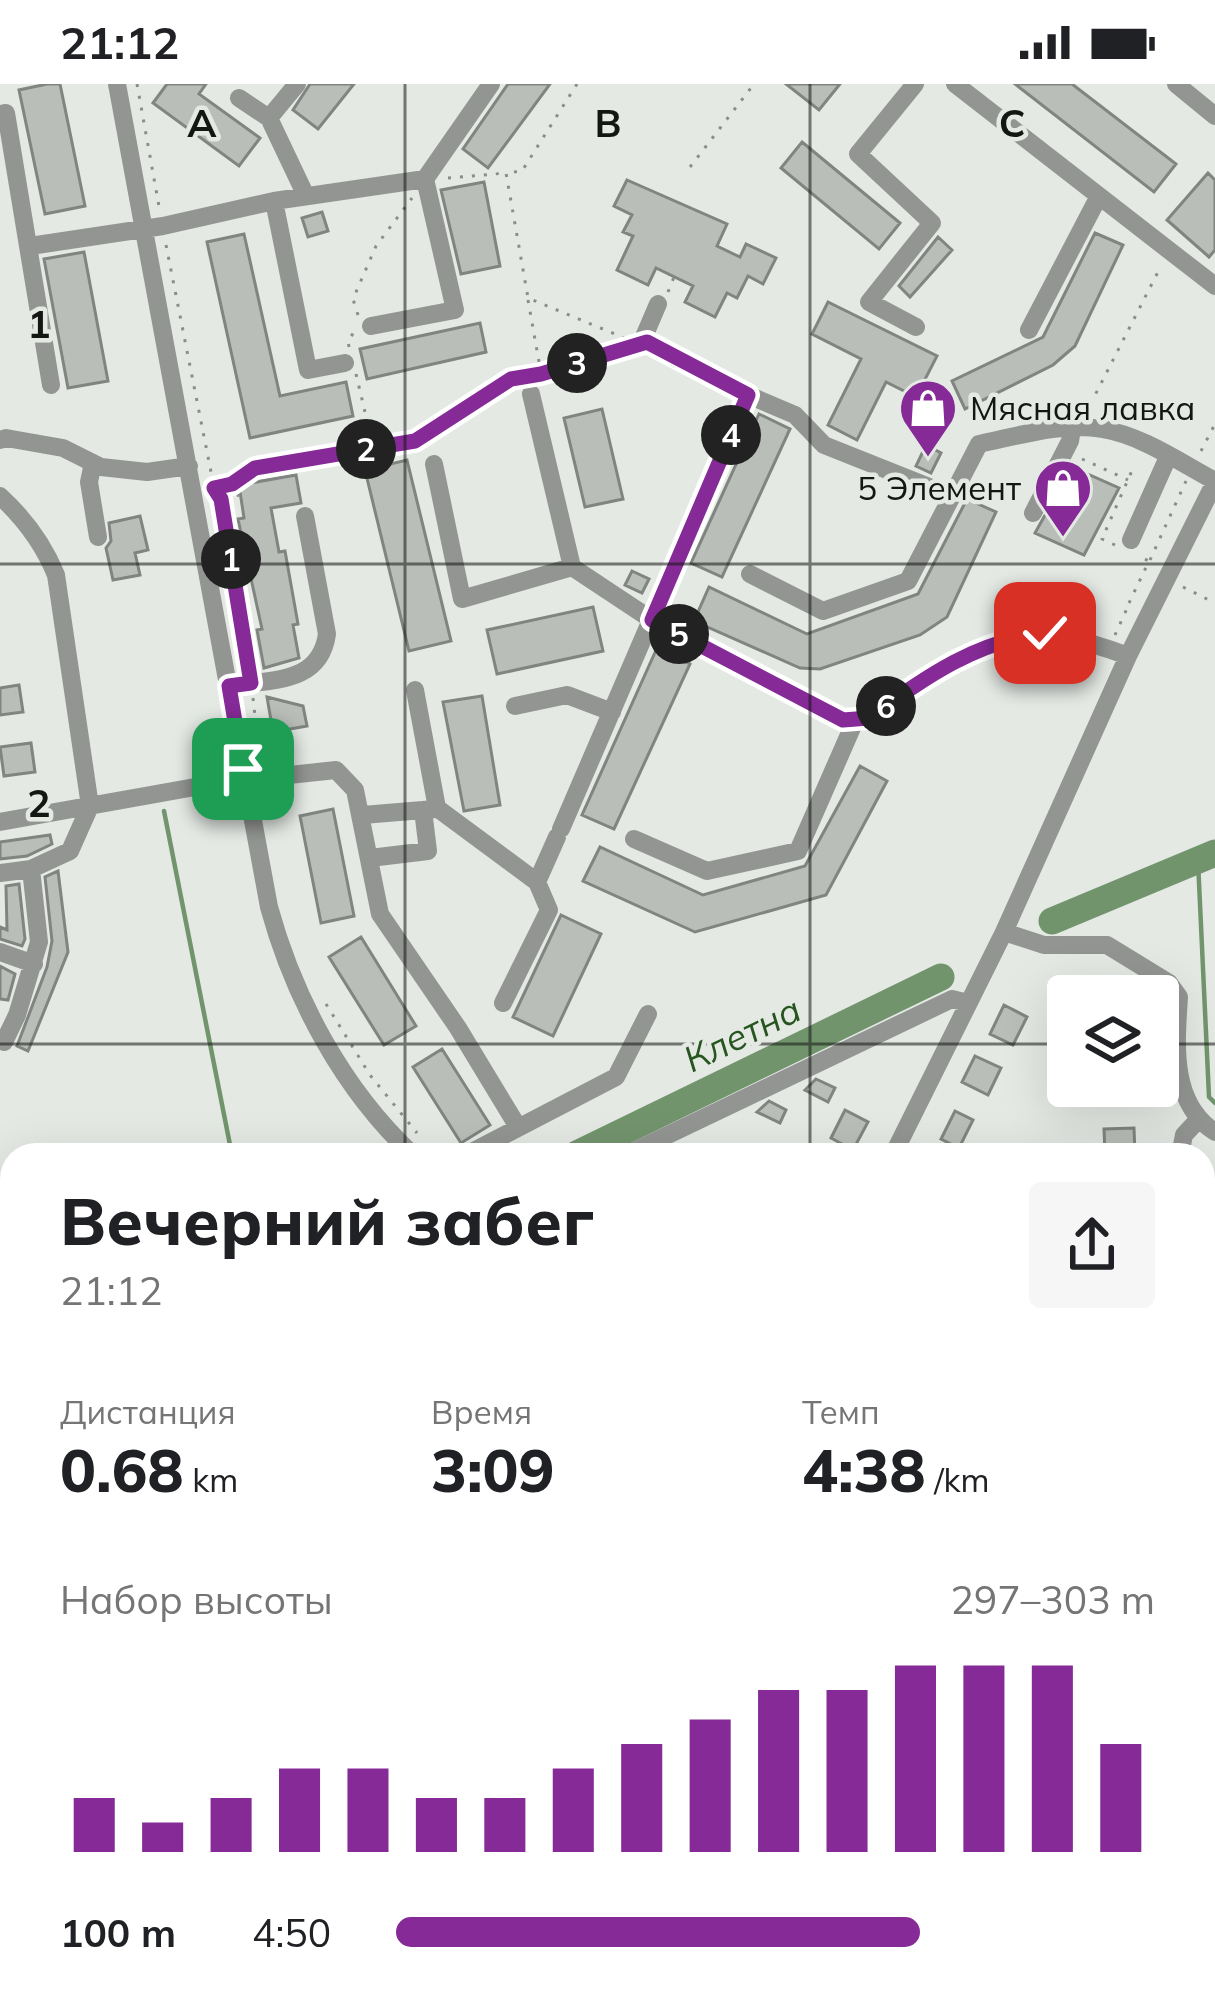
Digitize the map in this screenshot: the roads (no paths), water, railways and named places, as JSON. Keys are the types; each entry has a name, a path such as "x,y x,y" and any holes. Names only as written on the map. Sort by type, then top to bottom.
{"street":[{"path":"117,84 153,228 189,466 229,686 253,779 269,907 283,959 311,1018 354,1084 413,1143"},
{"path":"269,118 297,84"},
{"path":"30,246 425,179 491,84"},
{"path":"915,84 858,154 932,224 869,302 916,327"},
{"path":"955,84 1215,286"},
{"path":"1176,84 1215,116"},
{"path":"238,98 269,118 306,196"},
{"path":"0,114 6,113 51,385"},
{"path":"371,326 455,310 425,179"},
{"path":"1029,330 1099,196"},
{"path":"274,201 308,370 345,363"},
{"path":"662,300 643,339 795,415 824,445 952,496"},
{"path":"531,394 572,567 652,620 802,700 855,721 869,718 944,666 1010,637 1045,633 1087,640 1128,656"},
{"path":"537,882 748,395"},
{"path":"1033,513 1065,451 1065,429"},
{"path":"750,574 823,611 908,581 979,444 1065,429 1103,429 1215,482 1128,656 1004,932 899,1143"},
{"path":"0,440 62,448 94,463 147,472 189,466"},
{"path":"1128,547 1168,457"},
{"path":"94,463 89,482 98,537"},
{"path":"434,464 462,599 572,567"},
{"path":"0,496 46,550 56,575 90,806 70,851 31,869 0,873"},
{"path":"229,686 304,674 324,653 327,634 305,516"},
{"path":"370,858 428,851 430,809 415,690"},
{"path":"515,706 567,695 612,712"},
{"path":"634,839 707,872 798,851 855,721"},
{"path":"0,822 253,779 335,770 355,790 363,815 380,914 518,1126"},
{"path":"363,815 430,809 537,882 549,910 503,1003"},
{"path":"4,1042 9,1011 34,964 39,942 31,869"},
{"path":"1004,932 1044,944 1107,945 1168,983 1179,997 1175,1052 1182,1085 1206,1126 1184,1135 1182,1143"},
{"path":"0,952 34,964"},
{"path":"651,1143 952,999 968,1003"},
{"path":"488,1143 616,1077 648,1014"}],"waterway":[{"path":"164,811 230,1143"},
{"name":"Клетна","path":"1052,921 1215,853"},
{"path":"1198,861 1209,1097 1215,1103"},
{"name":"Клетна","path":"600,1143 941,977"}],"place":[{"name":"Мясная лавка","path":"928,459"},
{"name":"5 Элемент","path":"1063,539"}]}
